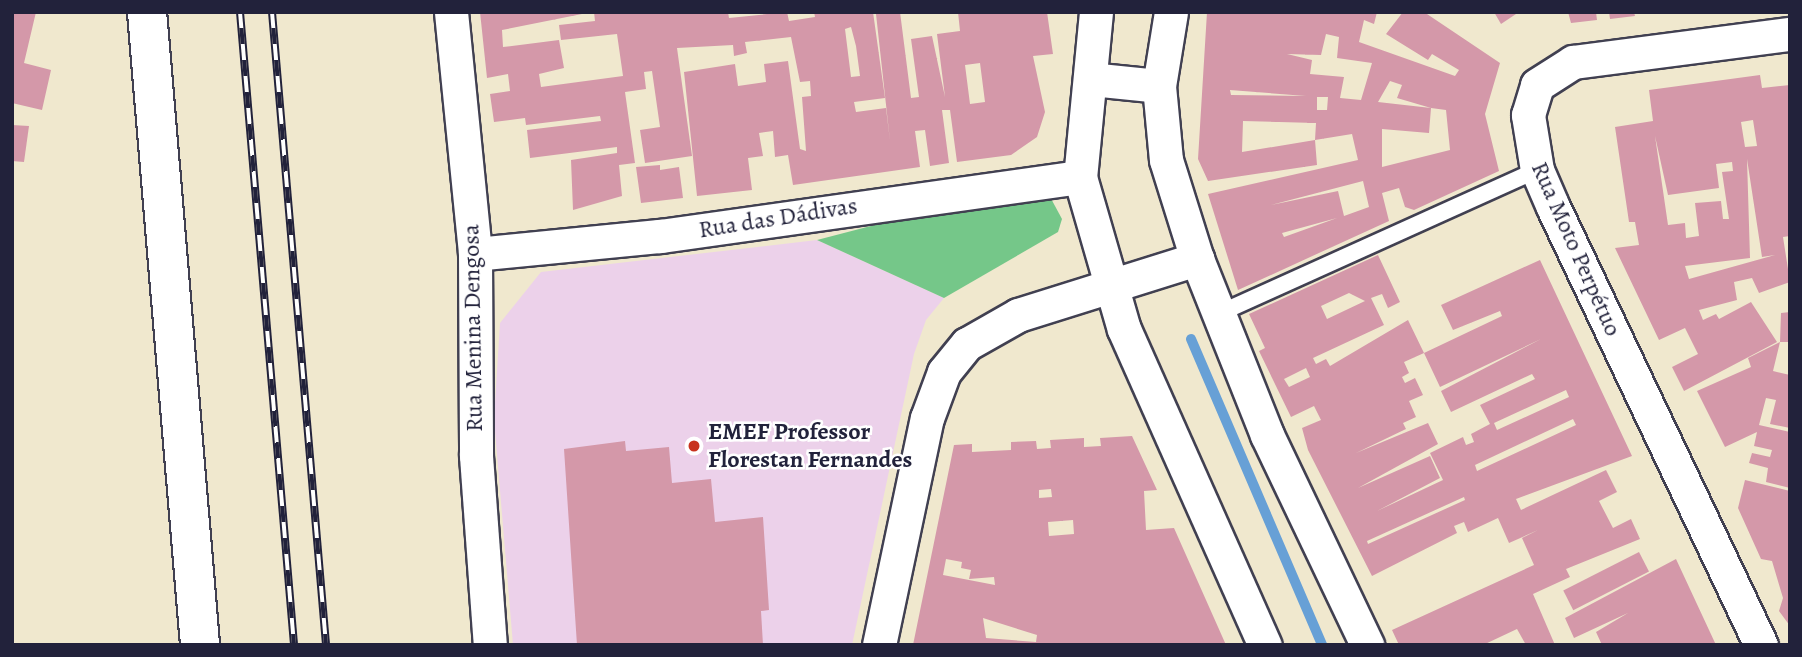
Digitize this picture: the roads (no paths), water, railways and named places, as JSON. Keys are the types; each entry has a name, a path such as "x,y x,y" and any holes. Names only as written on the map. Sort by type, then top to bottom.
{"street":[{"path":"147,12 200,645"},
{"name":"Rua Menina Dengosa","path":"450,12 475,254 475,456 490,645"},
{"path":"1096,12 1080,177 1110,287 1265,645"},
{"path":"1171,12 1159,86 1166,160 1197,259 1218,314 1367,645"},
{"name":"Rua Moto Perpétuo","path":"1761,645 1537,170 1528,115 1545,76 1586,60 1790,33"},
{"path":"1091,79 1159,86"},
{"name":"Rua das Dádivas","path":"475,254 660,236 1080,177"},
{"path":"879,645 928,418 944,372 967,344 1018,315 1197,259"}],"lane":[{"path":"1218,314 1537,170"}],"waterway":[{"path":"1191,339 1322,645"}],"railway":[{"path":"240,12 294,645"},
{"path":"272,12 326,645"}],"place":[{"name":"EMEF Professor Florestan Fernandes","path":"694,446"}]}
